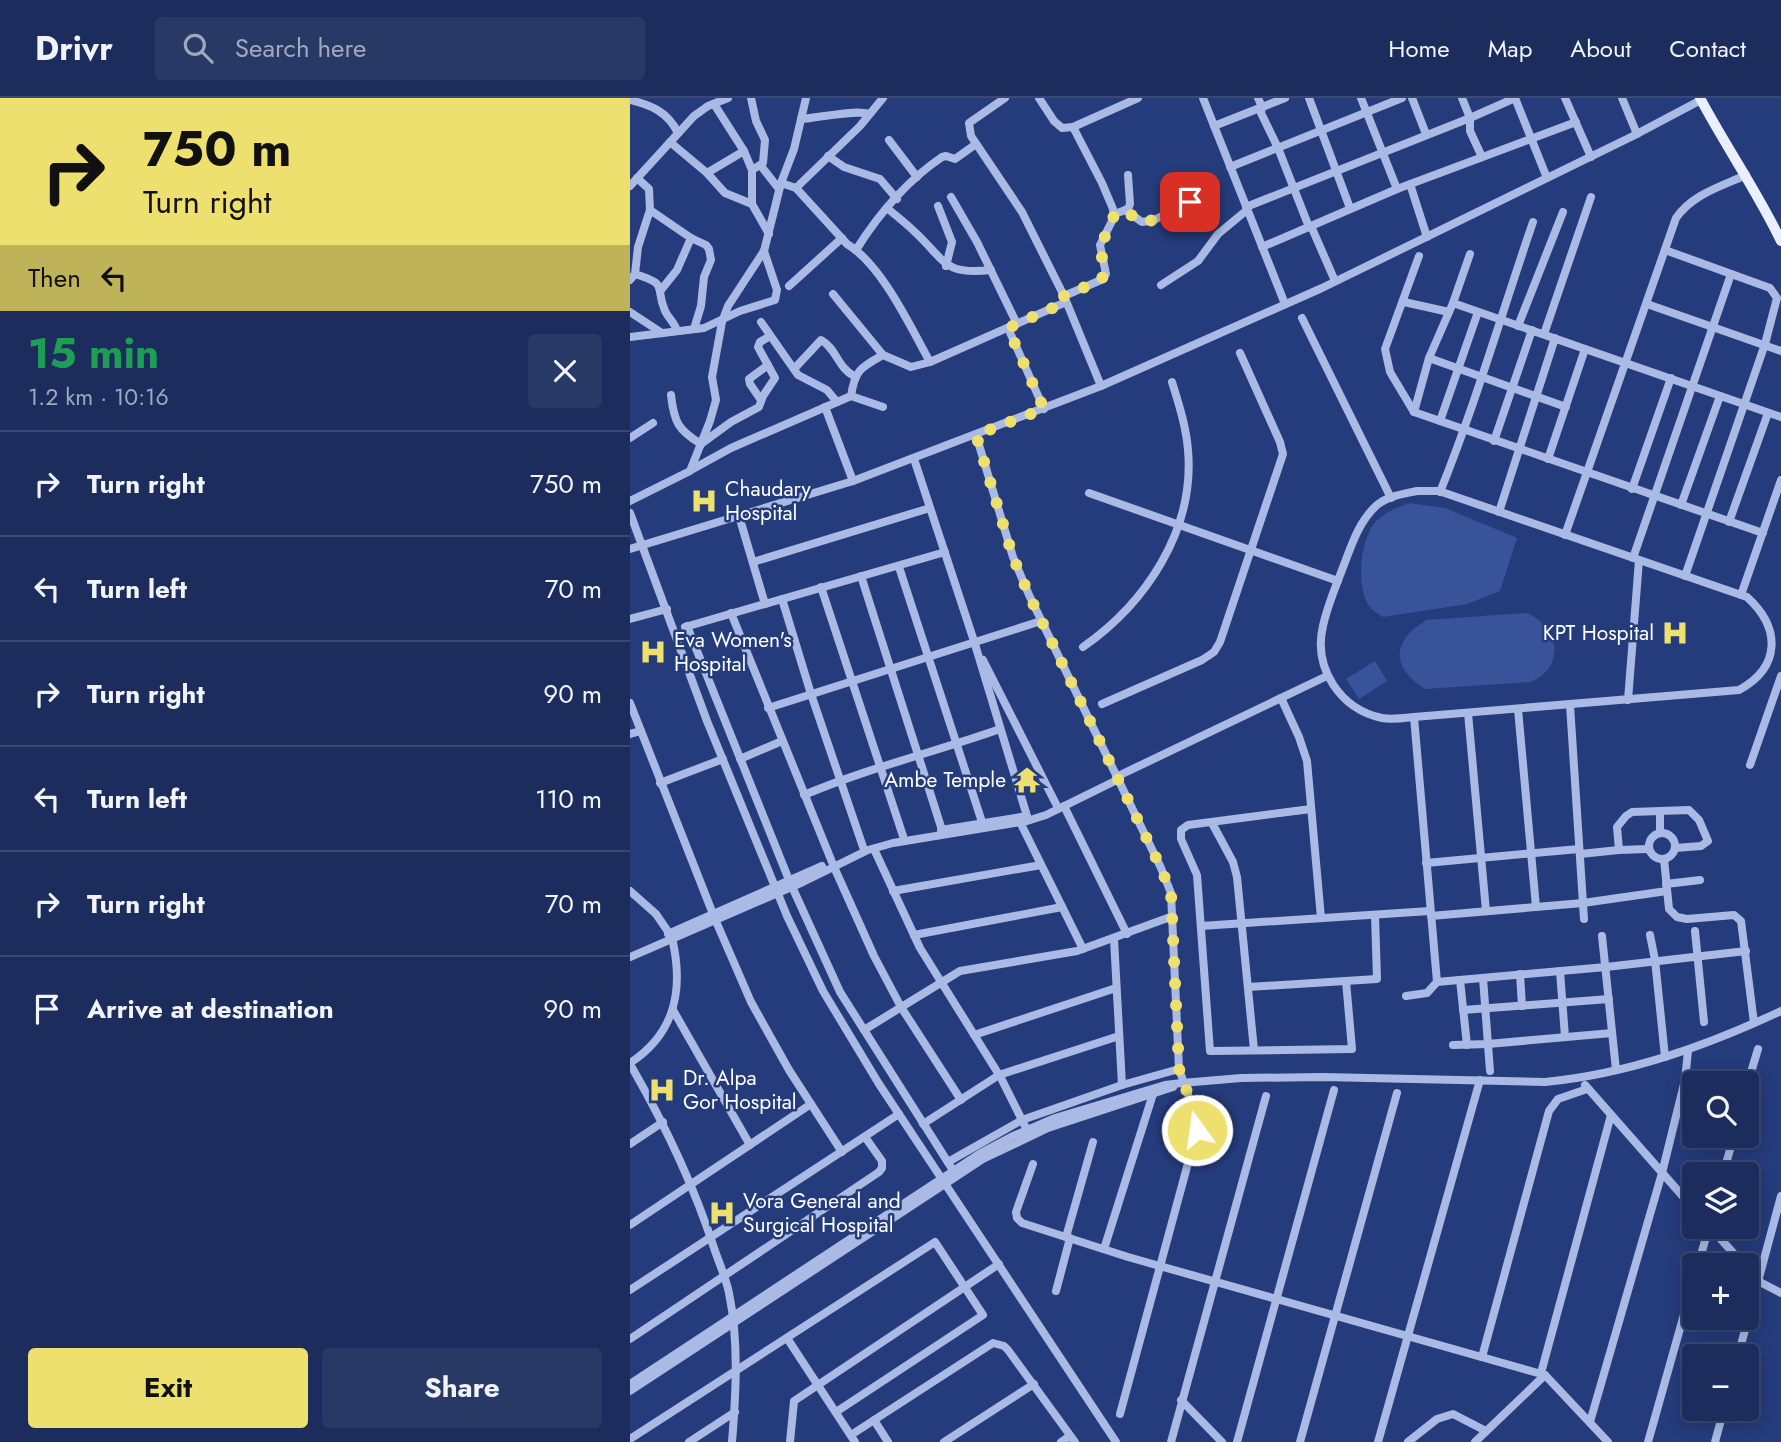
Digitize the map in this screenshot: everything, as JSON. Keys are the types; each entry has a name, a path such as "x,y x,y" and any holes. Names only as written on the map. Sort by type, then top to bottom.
{"main road":[{"path":"1701,99 1781,241"}],"street":[{"path":"677,331 665,311 661,290 649,278 633,277 638,247 650,210 649,189 633,179 708,102 728,98"},
{"path":"751,98 756,121 765,140 765,157 761,166 752,170"},
{"path":"690,471 716,400 712,377 724,318 728,306 764,251 806,98"},
{"path":"796,188 860,126 883,98"},
{"path":"1005,98 969,123 971,136 1022,212 1065,299 1101,386"},
{"path":"1039,98 1062,128 1073,127 1138,98"},
{"path":"1203,98 1285,304"},
{"path":"1258,98 1262,107 1261,113 1335,281"},
{"path":"1214,127 1285,98"},
{"path":"1309,98 1350,208"},
{"path":"1361,98 1397,189"},
{"path":"1230,167 1402,98"},
{"path":"1412,98 1426,134"},
{"path":"1462,98 1470,118 1470,131 1482,157"},
{"path":"1161,285 1198,261 1218,234 1247,208 1515,98 1547,178"},
{"path":"1565,98 1591,157"},
{"path":"1622,98 1637,134"},
{"path":"630,549 853,481 1101,386 1427,237 1637,134 1701,99"},
{"path":"630,100 657,108 670,120 678,133"},
{"path":"708,102 744,151 752,170 752,204 769,234"},
{"path":"801,119 863,112 869,114"},
{"path":"1262,247 1397,189 1576,122"},
{"path":"1073,127 1102,183 1114,215"},
{"path":"889,140 917,177"},
{"path":"670,142 707,173 725,193 752,204"},
{"path":"856,250 871,227 917,177 942,157 954,159 976,144"},
{"path":"707,173 744,151"},
{"path":"828,156 845,167 880,179 897,199"},
{"path":"761,166 780,186 796,188 842,239 856,250 884,283 930,362"},
{"path":"1566,535 1676,218 1686,205 1698,196 1746,175"},
{"path":"833,294 883,355 911,367 930,362 1013,326 1101,280 1106,274 1100,245 1114,215 1125,211 1130,204 1128,176"},
{"path":"1410,184 1427,237"},
{"path":"951,197 991,270 1044,409"},
{"path":"1544,334 1591,197"},
{"path":"1125,211 1142,222 1154,220 1190,202"},
{"path":"938,206 952,243 946,266"},
{"path":"888,209 918,234 946,266 968,272 991,270"},
{"path":"650,210 706,245 711,255 694,329"},
{"path":"1518,326 1563,212"},
{"path":"1440,492 1483,378 1533,222"},
{"path":"661,290 677,270 691,238"},
{"path":"789,286 842,239"},
{"path":"1665,250 1770,288 1777,301 1745,404 1685,576"},
{"path":"630,337 704,328 771,302 777,297 777,290 764,251"},
{"path":"1413,412 1429,358 1453,303 1470,254"},
{"path":"1419,256 1385,349 1390,372 1413,412 1763,533"},
{"path":"1628,700 1636,559 1731,274"},
{"path":"1404,302 1449,312"},
{"path":"1453,303 1781,417"},
{"path":"1647,304 1781,351"},
{"path":"630,312 662,333"},
{"path":"1440,421 1478,312"},
{"path":"1302,318 1391,498"},
{"path":"761,322 798,374 827,390 838,402"},
{"path":"1494,441 1532,330"},
{"path":"701,444 731,422 758,409 775,378 758,347 760,342 770,336"},
{"path":"1499,512 1556,338"},
{"path":"794,369 821,340 829,345 845,372 854,376"},
{"path":"1548,459 1585,349"},
{"path":"1102,704 1202,660 1214,652 1220,642 1283,454 1240,353"},
{"path":"851,396 854,376 883,355"},
{"path":"1429,358 1566,407"},
{"path":"761,400 749,379 768,365"},
{"path":"1632,489 1671,378"},
{"path":"1083,647 1108,629 1143,590 1167,552 1179,525 1186,492 1188,453 1183,417 1172,382"},
{"path":"671,395 679,427 701,444"},
{"path":"643,547 630,500 731,448 851,396 883,407"},
{"path":"1681,505 1720,396"},
{"path":"825,407 853,481"},
{"path":"1729,522 1768,412"},
{"path":"630,438 653,423"},
{"path":"976,435 1013,557 1171,893 1179,1069 1197,1130 1120,1414"},
{"path":"914,459 974,641 1023,819 1041,865 1083,949"},
{"path":"1741,596 1780,484"},
{"path":"1417,491 1440,492 1741,596 1760,608 1768,620 1777,650 1766,669 1740,690 1385,719 1358,709 1338,692 1327,676 1322,662 1322,626 1338,581 1363,519 1380,503 1417,491"},
{"path":"1089,494 1338,581"},
{"path":"753,562 930,508"},
{"path":"630,513 723,759 776,888 823,991 943,1181 1116,1442"},
{"path":"739,516 765,604"},
{"path":"674,631 945,552"},
{"path":"899,567 982,822"},
{"path":"861,576 942,830"},
{"path":"821,587 903,836"},
{"path":"782,598 811,694 863,847"},
{"path":"630,619 667,609"},
{"path":"731,613 804,795 874,956 901,1007 961,1100"},
{"path":"768,708 1041,621"},
{"path":"687,626 790,883 840,992 955,1174"},
{"path":"974,641 1127,934"},
{"path":"630,957 776,888 874,849 892,843 1046,815 1060,805 1327,676"},
{"path":"1750,765 1781,676"},
{"path":"1281,698 1307,761 1321,918"},
{"path":"630,703 660,783 751,1002 789,1070 842,1152"},
{"path":"1570,705 1584,919"},
{"path":"1518,709 1536,907"},
{"path":"1468,713 1486,911"},
{"path":"1415,717 1437,982"},
{"path":"804,795 840,780 1000,729"},
{"path":"630,734 641,731"},
{"path":"740,759 782,741"},
{"path":"660,783 723,759"},
{"path":"1311,808 1183,827 1179,833 1195,867 1210,1051 1352,1049 1346,981"},
{"path":"1619,850 1617,827 1632,812 1689,810 1699,820 1708,841 1701,846 1675,848"},
{"path":"1660,811 1660,832"},
{"path":"833,864 863,847 903,836 982,822 1023,819"},
{"path":"1212,823 1233,862 1243,923 1254,1050"},
{"path":"1660,832 1672,837 1675,848 1670,857 1664,859 1651,854 1648,849 1653,835 1660,832"},
{"path":"874,849 914,934 999,1075 1027,1130"},
{"path":"1426,863 1531,854 1648,849"},
{"path":"1664,859 1669,909 1677,917 1686,919 1736,915 1741,921 1754,1023"},
{"path":"894,891 1041,865"},
{"path":"1201,926 1486,911 1583,903 1700,880"},
{"path":"630,891 656,914 671,936 678,964 678,985 666,1027 654,1043 630,1064 663,1122 691,1184 729,1293 736,1370 732,1442"},
{"path":"914,934 1062,907"},
{"path":"1248,987 1378,978 1375,915"},
{"path":"864,1030 960,971 1083,949 1173,916"},
{"path":"1695,931 1704,1022"},
{"path":"1650,935 1665,1057"},
{"path":"630,951 671,936"},
{"path":"1602,936 1616,1070"},
{"path":"1114,939 1122,1085"},
{"path":"1406,996 1427,993 1437,982 1605,967 1746,950"},
{"path":"1560,971 1565,1037"},
{"path":"1520,974 1522,1006"},
{"path":"1483,978 1490,1071"},
{"path":"1460,980 1467,1045"},
{"path":"974,1035 1116,988"},
{"path":"1463,1010 1609,999"},
{"path":"673,1010 750,1145"},
{"path":"955,1174 1011,1136 1108,1101 1165,1085 1254,1077 1545,1082 1580,1079 1688,1051 1781,1010"},
{"path":"1453,1045 1612,1033"},
{"path":"923,1124 999,1075 1119,1036"},
{"path":"1751,1071 1758,1049"},
{"path":"1590,1422 1662,1173 1685,1080 1688,1051"},
{"path":"948,1162 1022,1120 1122,1085 1179,1069"},
{"path":"1580,1079 1682,1196"},
{"path":"1378,1442 1480,1080"},
{"path":"630,1384 955,1174 1048,1128 1182,1083"},
{"path":"1482,1357 1549,1111 1558,1100 1587,1089"},
{"path":"1237,1442 1334,1090"},
{"path":"1300,1442 1397,1093"},
{"path":"1104,1249 1153,1094"},
{"path":"1171,1442 1266,1096"},
{"path":"630,1225 811,1104"},
{"path":"630,1290 900,1114"},
{"path":"1475,1442 1543,1374 1611,1115"},
{"path":"630,1144 663,1122"},
{"path":"630,1339 879,1172 882,1161 865,1137"},
{"path":"1056,1291 1093,1142"},
{"path":"1033,1164 1016,1212 1017,1219 1022,1223 1161,1266 1543,1374 1608,1442"},
{"path":"1759,1277 1781,1196"},
{"path":"1720,1239 1732,1253"},
{"path":"630,1439 935,1242 983,1315 836,1412"},
{"path":"790,1442 794,1401 999,1264"},
{"path":"1759,1282 1781,1293"},
{"path":"630,1391 732,1320"},
{"path":"1648,1442 1682,1322"},
{"path":"787,1338 853,1439 874,1420 993,1343 1004,1346 1072,1439 1061,1442"},
{"path":"944,1442 1034,1384"},
{"path":"1181,1400 1222,1442"},
{"path":"689,1442 735,1412"},
{"path":"1408,1442 1437,1419 1453,1414 1486,1431"},
{"path":"874,1420 888,1442"},
{"path":"1715,1442 1721,1421"}],"shaded area":[{"path":"1409,503 1445,508 1517,538 1500,591 1467,604 1383,617 1371,608 1361,579 1362,555 1368,535 1379,518"},
{"path":"1527,613 1546,627 1554,647 1550,666 1531,682 1425,689 1414,681 1401,663 1402,645 1407,636 1427,620"},
{"path":"1375,661 1387,681 1359,699 1346,679"}],"place":[{"name":"Chaudary Hospital","path":"704,501"},
{"name":"KPT Hospital","path":"1675,633"},
{"name":"Eva Women's Hospital","path":"653,652"},
{"name":"Ambe Temple","path":"1027,780"},
{"name":"Dr. Alpa Gor Hospital","path":"662,1090"},
{"name":"Vora General and Surgical Hospital","path":"722,1213"}],"route":[{"path":"1190,202 1154,220 1142,222 1125,211 1114,215 1100,245 1099,252 1106,271 1101,280 1064,296 1066,302 1008,328 1044,409 976,435 1013,557 1029,595 1171,893 1179,1069 1197,1130"}]}
